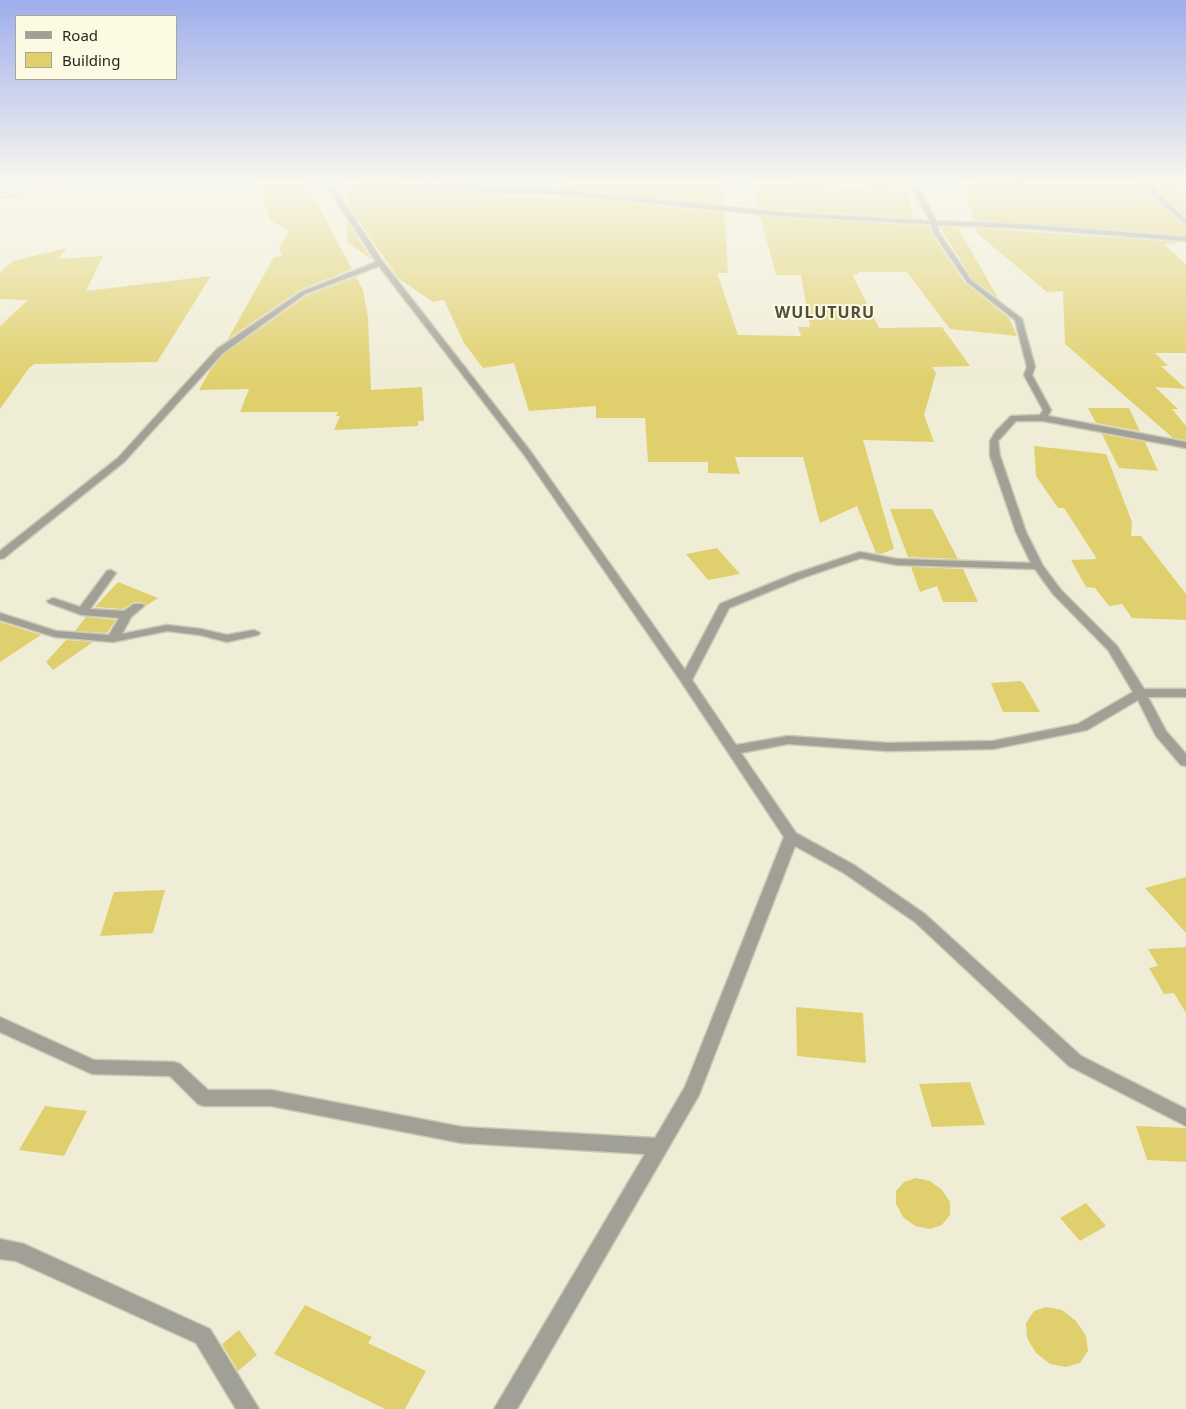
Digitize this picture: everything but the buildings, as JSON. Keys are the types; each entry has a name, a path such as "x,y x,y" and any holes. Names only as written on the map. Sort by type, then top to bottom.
{"street":[{"path":"371,249 528,454 686,680 790,837 849,869 920,918 1075,1061 1186,1118"},
{"path":"947,249 969,281 1018,319 1031,367 1028,375 1047,410 1043,418"},
{"path":"0,556 121,460 220,351 303,293 380,263"},
{"path":"1186,446 1043,418 1014,418 999,433 994,442 995,456 1021,532 1038,566 1057,592 1113,648 1161,732 1186,762"},
{"path":"686,680 724,606 798,576 860,555 897,562 1038,566"},
{"path":"82,612 111,573"},
{"path":"53,601 82,612 126,615"},
{"path":"113,640 126,615 138,606"},
{"path":"0,616 55,634 113,640 167,628 201,632 226,639 254,633"},
{"path":"732,750 788,740 888,747 993,745 1082,727 1140,693 1186,693"},
{"path":"505,1409 693,1090 790,837"},
{"path":"0,1024 92,1067 174,1069 204,1098 271,1098 462,1135 660,1147"},
{"path":"0,1249 17,1251 203,1336 248,1409"}],"district":[{"name":"WULUTURU","path":"825,313"}]}
